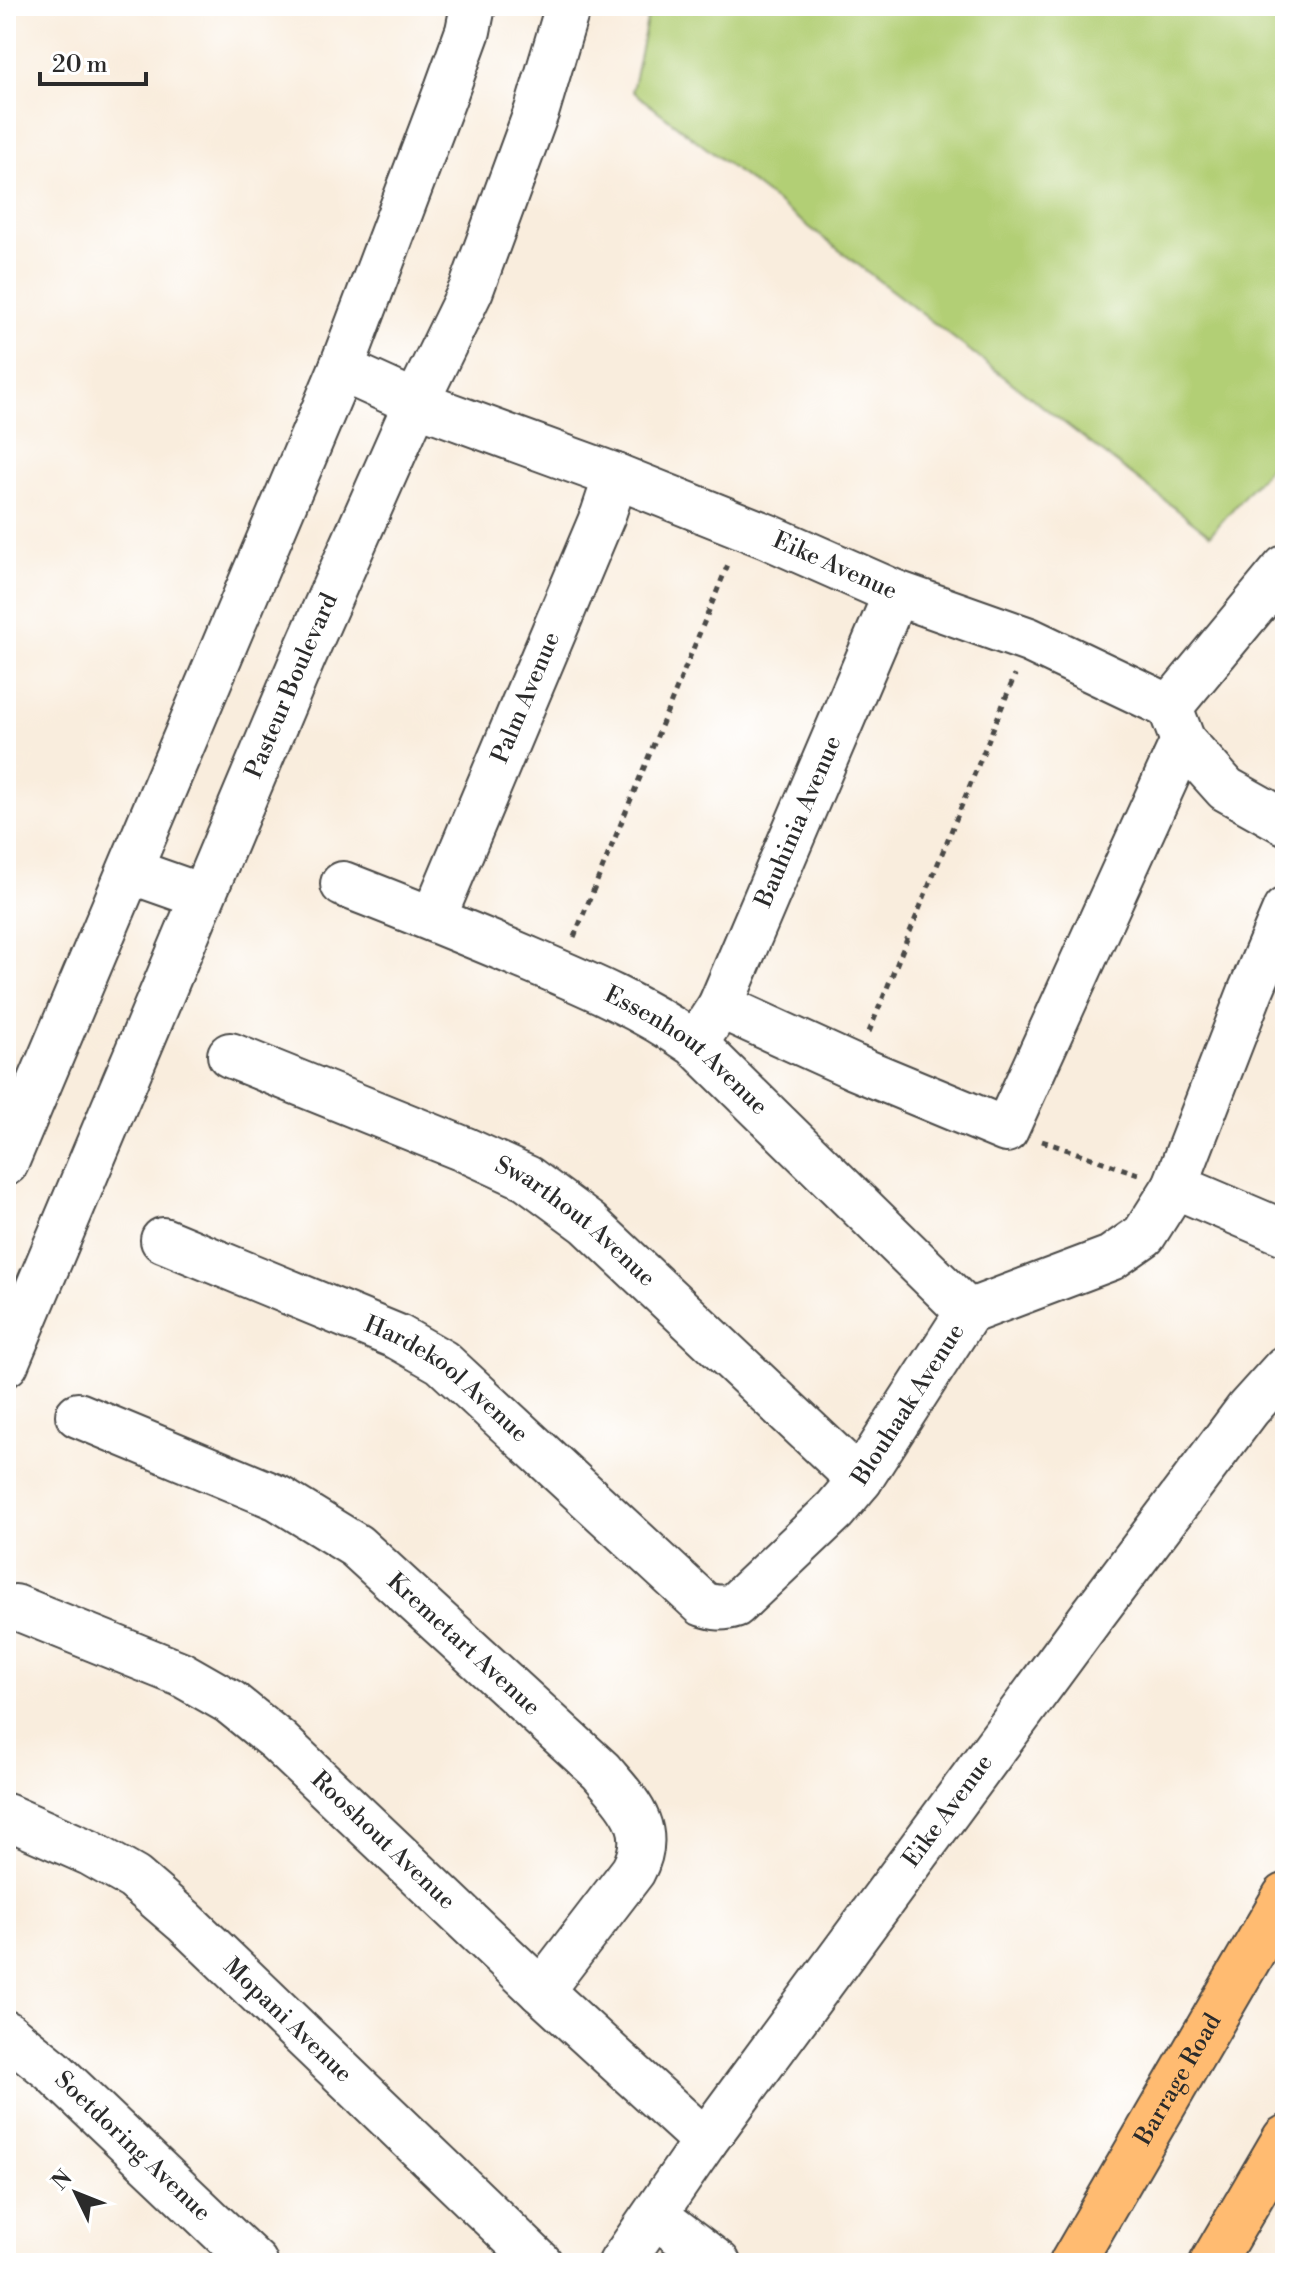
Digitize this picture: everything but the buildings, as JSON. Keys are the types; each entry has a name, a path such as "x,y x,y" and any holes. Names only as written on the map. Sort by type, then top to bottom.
{"main road":[{"name":"Barrage Road","path":"1072,2263 1285,1896"},
{"path":"1212,2263 1285,2138"}],"street":[{"path":"6,1163 341,369 449,84 468,31 473,6"},
{"name":"Pasteur Boulevard","path":"6,1364 303,658 416,403 471,290 537,110 568,6"},
{"name":"Eike Avenue","path":"341,369 416,403 616,476 743,527 896,593 1029,640 1176,724 1226,789 1285,822"},
{"name":"Palm Avenue","path":"433,919 603,515 616,476"},
{"path":"720,1006 854,1067 1006,1130 1176,724 1285,568"},
{"name":"Bauhinia Avenue","path":"695,1044 720,1006 896,593"},
{"path":"130,871 201,896"},
{"name":"Essenhout Avenue","path":"343,884 619,998 695,1044 968,1312"},
{"name":"Blouhaak Avenue","path":"686,1588 703,1604 716,1608 735,1605 835,1510 860,1480 968,1312 1111,1258 1144,1235 1175,1186 1285,910"},
{"name":"Swarthout Avenue","path":"230,1055 466,1150 527,1178 548,1192 588,1223 860,1480"},
{"path":"1175,1186 1285,1233"},
{"name":"Hardekool Avenue","path":"163,1240 398,1337 442,1362 686,1588"},
{"name":"Eike Avenue","path":"621,2263 705,2141 1092,1616 1248,1409 1285,1368"},
{"name":"Kremetart Avenue","path":"78,1415 278,1498 317,1519 356,1546 601,1771 628,1803 640,1825 642,1855 541,1991"},
{"name":"Rooshout Avenue","path":"15,1607 181,1674 230,1702 277,1740 541,1991 705,2141"},
{"name":"Mopani Avenue","path":"6,1816 90,1853 134,1878 184,1921 540,2263"},
{"name":"Soetdoring Avenue","path":"6,2033 52,2070 255,2263"},
{"path":"655,2215 718,2263"}],"path":[{"path":"559,972 743,527"},
{"path":"854,1067 1029,640"},
{"path":"1006,1130 1175,1186"}],"green space":[{"path":"650,6 1285,6 1285,449 1210,535 632,91"}]}
